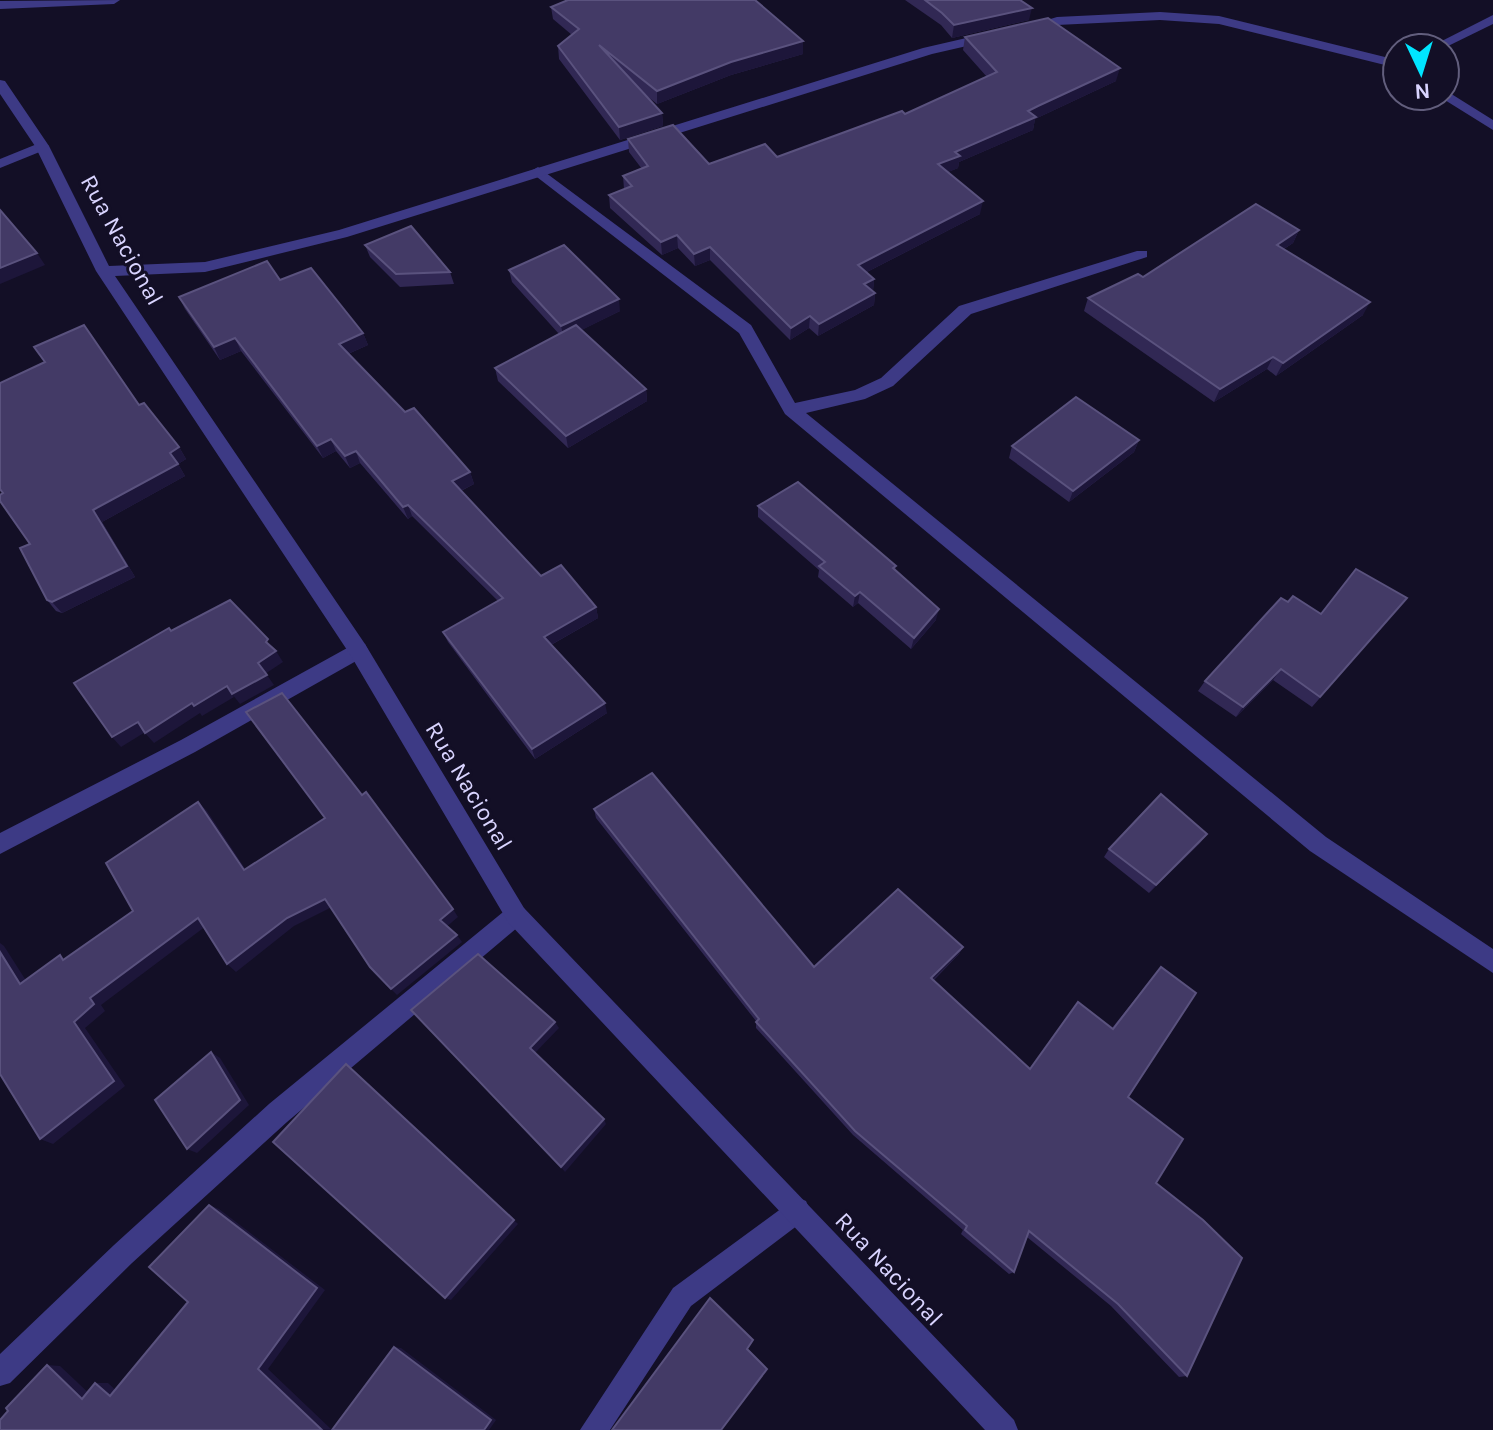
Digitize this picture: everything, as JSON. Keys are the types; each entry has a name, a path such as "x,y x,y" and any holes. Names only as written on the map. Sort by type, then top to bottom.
{"street":[{"path":"0,5 114,0"},
{"path":"104,271 205,267 342,234 928,51 1057,21 1160,16 1219,20 1381,60"},
{"path":"1461,35 1493,19"},
{"name":"Rua Nacional","path":"0,84 42,146 104,271 358,650 516,915 1004,1430"},
{"path":"1461,105 1493,126"},
{"path":"0,164 42,146"},
{"path":"538,171 745,329 791,410 1318,844 1493,962"},
{"path":"791,410 859,395 887,382 965,310 1142,254"},
{"path":"0,844 188,746 358,650"},
{"path":"0,1373 278,1113 516,915"},
{"path":"594,1430 682,1297 797,1210"}],"building":[{"path":"568,0 755,0 803,41 731,62 657,91 599,45 662,113 619,127 558,46 579,29 551,7"},
{"path":"925,0 1020,0 1032,8 954,25"},
{"path":"1048,18 1120,68 1028,111 1036,117 955,152 960,156 938,164 983,201 858,265 874,279 864,284 875,293 819,324 810,316 791,328 710,247 694,254 677,235 661,242 609,195 632,186 623,176 648,166 628,139 673,125 709,164 765,144 777,157 902,111 905,114 997,72 965,37"},
{"path":"1256,204 1299,230 1277,245 1370,302 1283,363 1273,357 1220,389 1088,298 1138,274 1143,277"},
{"path":"0,210 37,253 0,268"},
{"path":"411,226 450,272 396,274 365,245"},
{"path":"564,245 619,299 561,326 509,270"},
{"path":"267,261 280,280 311,268 363,333 339,344 405,412 414,408 470,472 452,481 541,576 561,565 596,607 544,637 605,703 532,749 443,632 503,598 408,505 403,507 356,451 345,456 331,439 317,446 235,338 214,347 179,297"},
{"path":"84,325 139,405 144,403 179,447 170,453 178,464 93,510 127,566 52,602 47,600 20,548 30,544 0,501 3,493 0,489 0,383 45,362 34,347"},
{"path":"576,325 646,389 566,436 495,368"},
{"path":"1076,397 1139,440 1073,491 1012,446"},
{"path":"798,482 896,566 893,568 939,609 914,638 860,592 855,596 819,566 825,562 758,506"},
{"path":"1356,569 1407,598 1320,697 1281,669 1243,707 1205,681 1281,598 1288,602 1293,596 1321,614"},
{"path":"230,600 276,651 258,663 267,675 232,694 227,686 194,706 192,703 145,733 138,722 112,737 74,683 169,628 171,631"},
{"path":"282,693 362,795 366,792 453,909 440,920 457,935 391,989 370,967 325,899 287,918 227,964 198,918 90,998 94,1004 74,1022 114,1081 40,1139 0,1074 0,952 20,984 60,955 63,960 133,911 106,863 198,802 244,870 325,818 246,712"},
{"path":"652,773 814,967 898,889 963,947 931,978 1030,1069 1078,1002 1113,1029 1161,967 1196,993 1128,1097 1183,1139 1156,1183 1203,1220 1242,1258 1187,1376 1118,1304 1029,1231 1014,1272 965,1230 967,1226 855,1131 756,1022 759,1019 594,809"},
{"path":"1161,794 1207,834 1156,885 1109,849"},
{"path":"478,954 555,1022 530,1048 604,1119 561,1167 411,1010"},
{"path":"211,1052 240,1100 187,1149 155,1100"},
{"path":"346,1064 514,1220 445,1298 273,1142"},
{"path":"209,1205 317,1288 258,1369 322,1430 0,1430 0,1420 8,1411 6,1408 47,1365 82,1399 95,1383 110,1396 188,1302 149,1267"},
{"path":"710,1298 753,1340 747,1349 767,1369 721,1430 612,1430"},
{"path":"394,1347 491,1420 484,1430 332,1430"}]}
